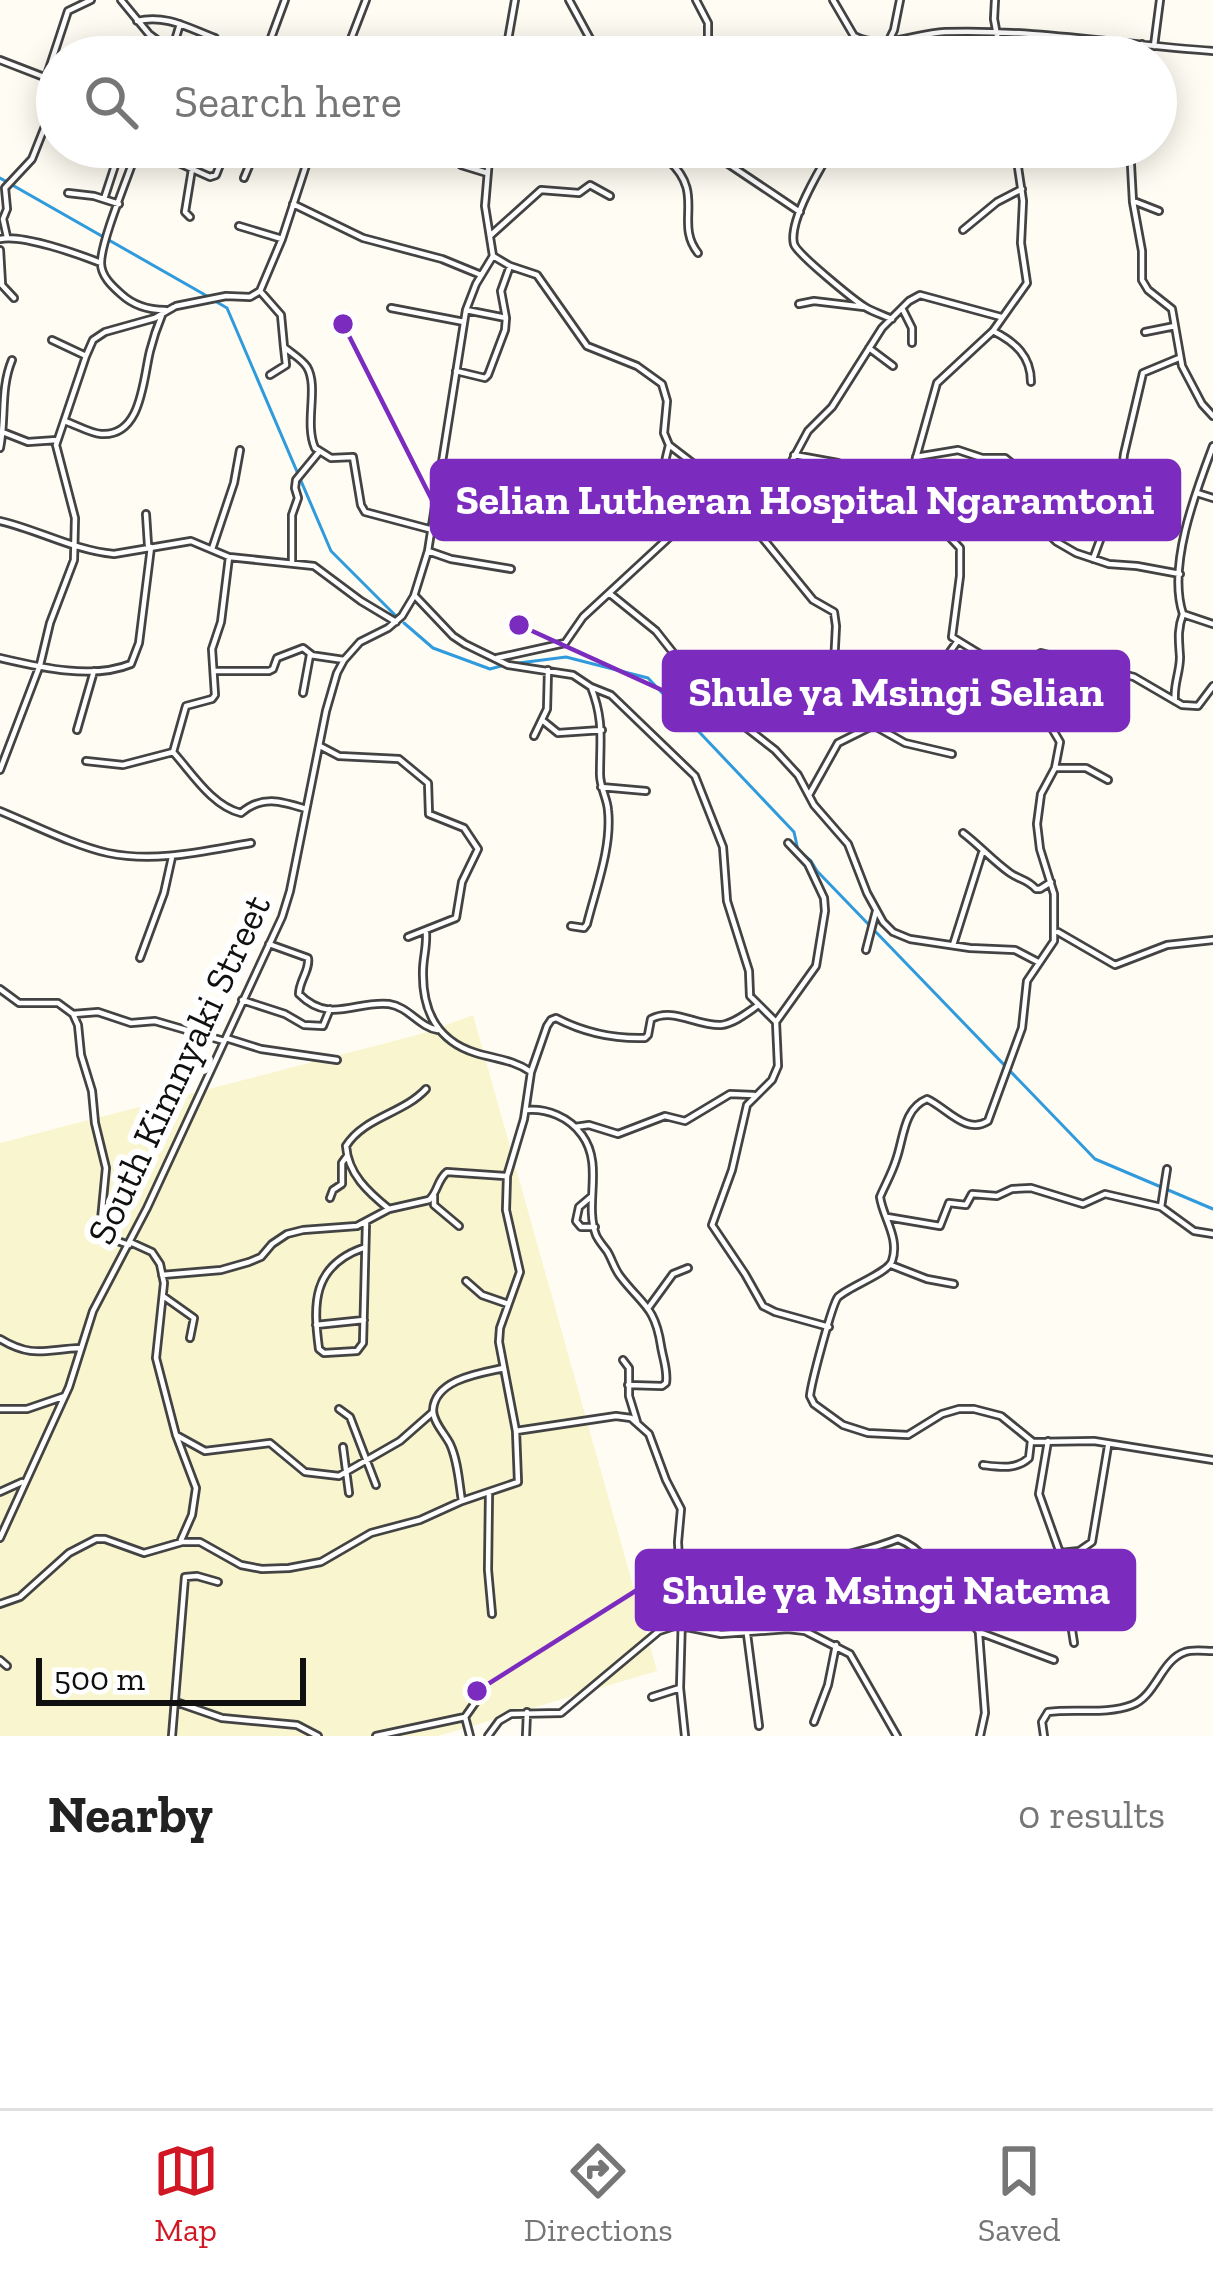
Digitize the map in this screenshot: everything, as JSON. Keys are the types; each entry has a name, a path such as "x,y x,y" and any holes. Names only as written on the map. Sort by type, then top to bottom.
{"street":[{"path":"60,36 68,10 91,0"},
{"path":"122,0 152,36"},
{"path":"272,36 285,0"},
{"path":"352,36 366,0"},
{"path":"509,36 515,0"},
{"path":"569,0 589,36"},
{"path":"696,0 708,23 708,36"},
{"path":"890,36 900,0"},
{"path":"995,0 998,36"},
{"path":"1155,36 1160,0"},
{"path":"835,1 856,36"},
{"path":"137,21 156,18 210,36"},
{"path":"176,36 180,24"},
{"path":"915,36 1035,32 1071,36"},
{"path":"1177,48 1213,51"},
{"path":"0,60 36,74"},
{"path":"36,149 32,159 3,183 4,238 101,262"},
{"path":"104,199 115,168"},
{"path":"133,168 101,262 107,280 131,303 164,310 196,300 252,297 260,291 305,168"},
{"path":"190,217 185,212 192,169 210,177 218,168"},
{"path":"244,178 249,168"},
{"path":"471,168 487,173"},
{"path":"214,671 268,671 277,658 303,648 312,655 344,660 360,642 397,622 414,596 428,550 466,310 493,256 485,206 487,168"},
{"path":"677,168 686,184 690,241 698,253"},
{"path":"734,168 800,212"},
{"path":"822,168 800,212 794,239 798,250 865,307 892,319"},
{"path":"891,1265 893,1242 880,1197 894,1167 904,1126 918,1102 930,1100 970,1126 988,1121 1019,1038 1025,990 1052,946 1055,931 1051,881 1037,824 1059,738 1024,681 952,637 960,548 909,487 937,383 993,331 1027,283 1018,168"},
{"path":"1131,168 1142,280 1172,309 1179,358 1213,416"},
{"path":"491,235 541,190 578,193 590,184 610,196"},
{"path":"963,230 1022,189"},
{"path":"68,193 119,204"},
{"path":"1133,201 1159,211"},
{"path":"293,204 363,238 481,275"},
{"path":"239,226 282,239"},
{"path":"0,250 1,283 14,298"},
{"path":"493,256 537,275 587,346 637,366 662,384 669,445 706,471 813,600 834,613 836,670 856,695 886,708"},
{"path":"456,370 486,377 506,318 501,291 510,266"},
{"path":"260,291 281,315 286,365 270,375"},
{"path":"496,658 566,643 584,617 676,531 711,536 751,524 772,498 808,431 832,407 882,328 913,298 1002,317"},
{"path":"799,304 814,301 865,307"},
{"path":"0,770 40,665 76,548 75,518 56,448 86,356 93,340 105,332 174,307"},
{"path":"391,308 464,322"},
{"path":"902,308 912,328 912,344"},
{"path":"466,310 506,318"},
{"path":"64,421 103,434 129,421 137,410 162,315"},
{"path":"1145,332 1175,326"},
{"path":"993,331 1026,357 1031,382"},
{"path":"52,340 86,356"},
{"path":"284,346 310,374 310,433 319,452 332,458 353,457 365,512 430,529"},
{"path":"868,348 893,366"},
{"path":"1093,559 1118,503 1143,373 1179,358"},
{"path":"0,448 3,385 12,361"},
{"path":"2,432 28,442 57,440"},
{"path":"669,445 663,502 676,531"},
{"path":"1175,701 1183,547 1213,446"},
{"path":"212,549 240,450"},
{"path":"916,457 958,450 982,458 1005,458 1039,479 1078,471"},
{"path":"292,564 296,480 319,452"},
{"path":"794,455 838,463 893,488 909,487"},
{"path":"442,466 488,473 511,469 523,479 549,485"},
{"path":"913,469 969,497"},
{"path":"488,473 510,491"},
{"path":"1032,477 1027,514 1057,542 1109,564 1180,574"},
{"path":"1196,493 1213,498"},
{"path":"0,658 94,671 131,664 145,602 150,547 146,514"},
{"path":"0,521 76,548 113,554 191,541 229,557 320,569 397,622"},
{"path":"428,550 451,560 511,569"},
{"path":"173,752 186,706 214,698 212,650 229,557"},
{"path":"609,593 656,631 686,669 798,775 848,844 861,882 888,927 902,937 1015,950 1038,962"},
{"path":"414,596 465,644 508,665 574,675 605,692 698,780 723,847 730,917 749,970 750,996 776,1022"},
{"path":"1183,614 1213,624"},
{"path":"809,796 838,743 872,725 886,708 922,684 957,642"},
{"path":"1024,681 1041,653 1134,677 1187,707 1198,706 1213,686"},
{"path":"303,693 312,655"},
{"name":"South Kimnyaki Street","path":"0,1538 65,1396 93,1311 129,1244 288,901 329,698 344,660"},
{"path":"534,736 547,709 548,670"},
{"path":"77,730 94,671"},
{"path":"572,926 584,928 587,923 609,813 601,787 602,730 591,687"},
{"path":"542,720 558,733 602,730"},
{"path":"872,725 904,742 952,754"},
{"path":"320,746 339,756 403,760 428,783 429,814 464,828 475,842 477,854 462,882 456,918 408,937"},
{"path":"86,761 126,765 173,752"},
{"path":"173,752 230,810 242,813 266,800 307,809"},
{"path":"1055,768 1086,768 1108,779"},
{"path":"601,787 646,791"},
{"path":"0,811 109,853 172,856 251,843"},
{"path":"963,833 982,853 1036,889 1051,881"},
{"path":"788,843 808,864 824,898 816,966 776,1022 777,1072 744,1112 732,1170 712,1220 713,1230 763,1306 829,1327"},
{"path":"953,945 982,853"},
{"path":"140,958 172,856"},
{"path":"866,950 876,911"},
{"path":"425,931 424,990 438,1030"},
{"path":"1055,931 1115,965 1167,945 1213,940"},
{"path":"269,944 308,958 299,994 305,1000 342,1011 393,1005 468,1051 512,1061 531,1072"},
{"path":"0,989 19,1003 58,1003 73,1014 106,1168 104,1230 112,1239 152,1252 162,1275 164,1296 156,1353 176,1435 196,1488 192,1515 178,1544"},
{"path":"242,1000 309,1026 323,1026 330,1009"},
{"path":"0,1604 20,1597 69,1553 96,1539 144,1553 200,1542 251,1568 289,1568 321,1562 371,1533 421,1520 520,1480 499,1342 520,1268 506,1210 507,1176 542,1037 554,1018 580,1029 645,1038 656,1015 724,1025 758,1006"},
{"path":"73,1014 98,1012 131,1023 154,1021 269,1051 337,1060"},
{"path":"330,1198 342,1184 347,1143 356,1132 426,1089"},
{"path":"575,1126 591,1125 618,1134 665,1115 682,1122 730,1094 754,1095"},
{"path":"526,1110 550,1112 575,1126 587,1143 597,1238 617,1272 649,1307 660,1335 668,1381 662,1386 628,1385"},
{"path":"346,1156 355,1176 389,1208"},
{"path":"1162,1207 1167,1169"},
{"path":"459,1226 434,1205 438,1179 447,1172 507,1176"},
{"path":"886,1217 940,1226 949,1203 966,1205 971,1194 997,1196 1015,1189 1038,1189 1083,1204 1106,1194 1162,1207 1194,1231 1213,1234"},
{"path":"162,1275 221,1270 261,1257 287,1234 348,1228 389,1208 434,1196"},
{"path":"592,1196 579,1207 576,1221 581,1227 595,1227"},
{"path":"363,1248 346,1256 322,1283 315,1300 321,1352 357,1351 362,1343 366,1222"},
{"path":"891,1265 838,1298 829,1327 809,1396 843,1425 868,1433 908,1435 942,1414 974,1409 1007,1419 1031,1441 1108,1444 1213,1460"},
{"path":"891,1265 926,1280 954,1284"},
{"path":"649,1307 673,1274 688,1268"},
{"path":"466,1281 482,1294 508,1304"},
{"path":"164,1296 194,1318 190,1338"},
{"path":"316,1325 364,1320"},
{"path":"0,1339 34,1353 81,1348"},
{"path":"623,1360 629,1368 629,1396 638,1422"},
{"path":"176,1435 202,1450 270,1443 305,1472 346,1473 400,1441 434,1412 442,1392 453,1382 504,1368"},
{"path":"0,1409 27,1408 65,1396"},
{"path":"339,1409 350,1418 376,1485"},
{"path":"434,1412 452,1448 462,1501"},
{"path":"516,1431 616,1416 631,1418 650,1434 682,1509 678,1543 685,1736"},
{"path":"983,1465 1026,1461 1031,1441"},
{"path":"1048,1441 1039,1494 1060,1552 1074,1643"},
{"path":"1060,1552 1079,1551 1092,1542 1108,1444"},
{"path":"343,1447 350,1493"},
{"path":"0,1492 26,1481"},
{"path":"489,1494 492,1614"},
{"path":"776,1630 782,1600 796,1576 898,1539 929,1561 944,1592 961,1598 979,1632 1054,1660"},
{"path":"172,1736 185,1577 218,1582"},
{"path":"488,1736 507,1715 561,1713 664,1628 681,1627 721,1634 806,1630 836,1645 850,1654 897,1736"},
{"path":"979,1632 985,1713 980,1736"},
{"path":"747,1634 759,1726"},
{"path":"814,1722 836,1645"},
{"path":"1044,1736 1042,1722 1048,1712 1099,1712 1135,1704 1179,1654 1213,1651"},
{"path":"0,1660 7,1666"},
{"path":"652,1696 680,1688"},
{"path":"376,1736 465,1717 477,1700"},
{"path":"176,1702 231,1720 297,1725 317,1736"},
{"path":"526,1736 527,1712"},
{"path":"465,1717 470,1736"}],"shaded area":[{"path":"473,1015 657,1671 438,1736 0,1736 0,1143 421,1034"}],"waterway":[{"path":"0,178 207,296"},
{"path":"215,301 227,308 331,551 396,616"},
{"path":"404,623 433,648 490,669 501,666"},
{"path":"511,664 566,657 648,678 794,832 798,850 817,871 1095,1159 1213,1209"}],"place":[{"name":"Selian Lutheran Hospital Ngaramtoni","path":"343,324"},
{"name":"Shule ya Msingi Selian","path":"519,625"},
{"name":"Shule ya Msingi Natema","path":"477,1691"}]}
